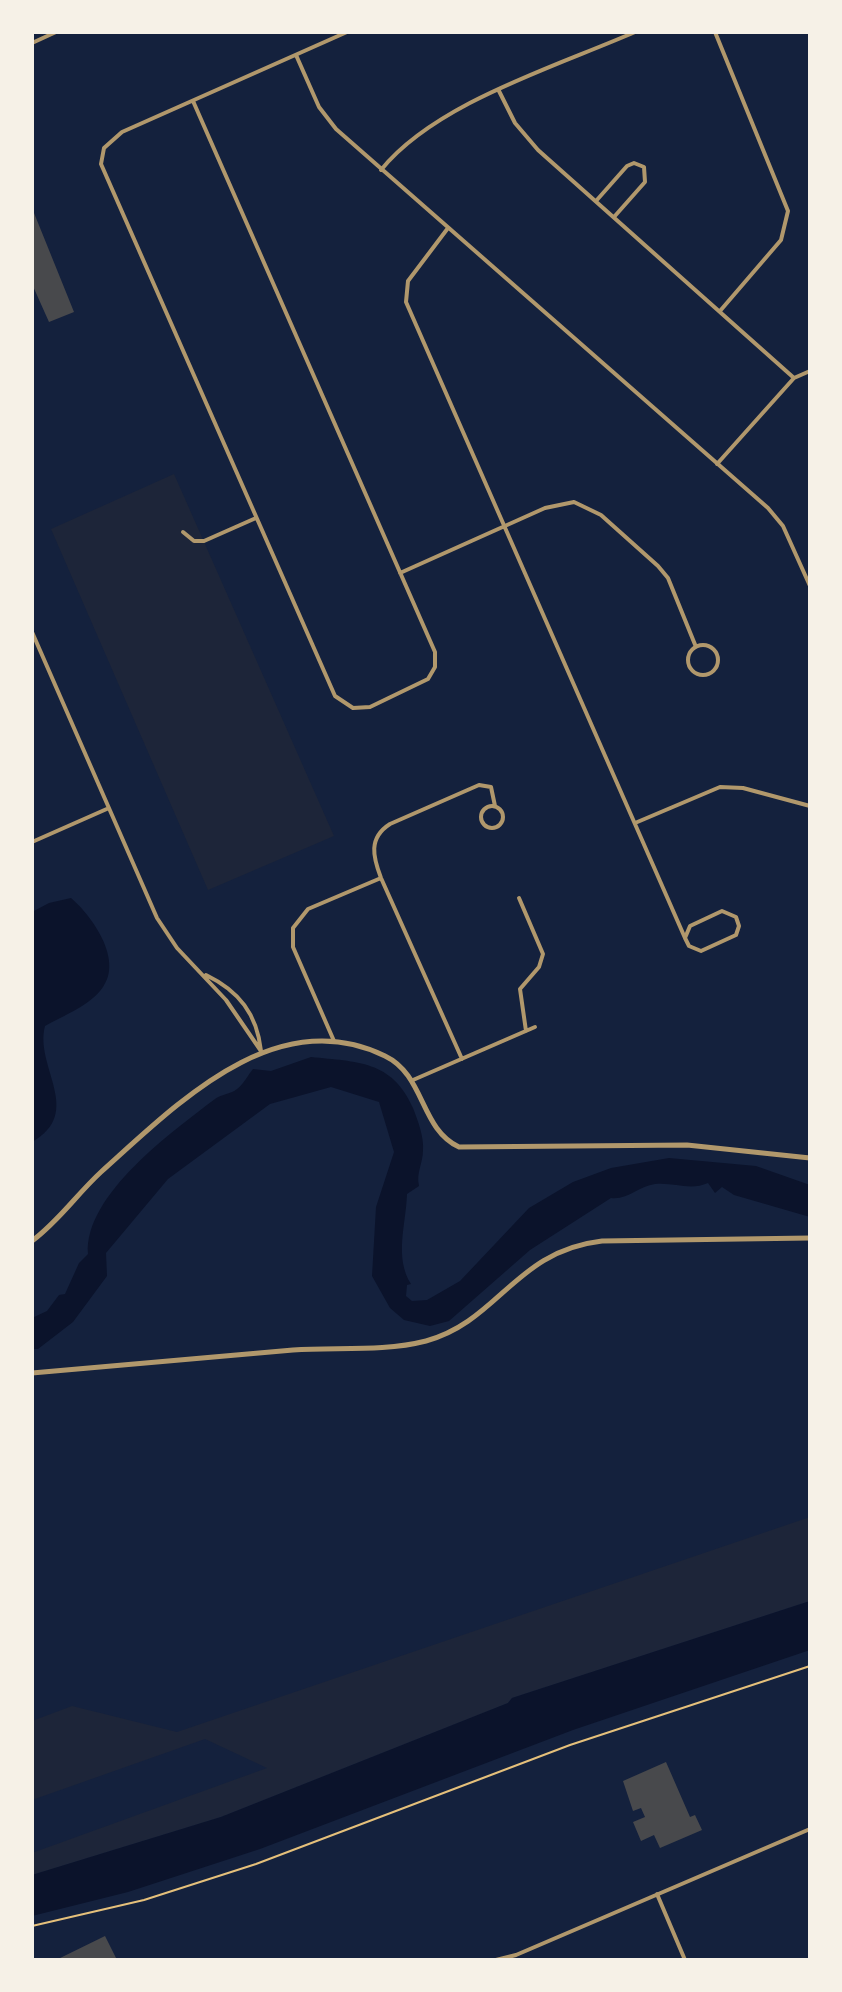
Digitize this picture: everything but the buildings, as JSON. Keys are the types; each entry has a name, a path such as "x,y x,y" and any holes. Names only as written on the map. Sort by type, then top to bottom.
{"street":[{"path":"32,43 56,32"},
{"path":"193,101 435,652 435,667 423,683 370,707 353,708 335,696 101,164 104,148 114,137 193,101 296,55 346,32"},
{"path":"381,170 406,142 431,123 635,32"},
{"path":"715,32 788,211 781,240 720,311"},
{"path":"296,55 327,119 779,520 810,586"},
{"path":"499,91 524,135 794,378"},
{"path":"596,201 627,166 642,165 647,171 645,182 614,217"},
{"path":"448,228 408,281 406,302 504,527 685,938 689,946 701,951 736,935 738,921 732,913 722,911 690,926 685,938"},
{"path":"717,464 794,378 810,371"},
{"path":"400,573 554,504 574,502 592,509 665,574 696,647"},
{"path":"183,532 194,541 204,541 256,518"},
{"path":"32,632 157,918 177,948 206,975 261,1051"},
{"path":"696,647 711,648 717,655 717,665 708,674 694,672 688,664 689,654 696,647"},
{"path":"462,1059 381,878 373,851 378,835 390,824 484,784 491,787 495,806 501,810 502,821 495,827 488,827 481,815 488,807 495,806"},
{"path":"635,823 720,787 743,788 810,806"},
{"path":"32,842 109,808"},
{"path":"334,1041 293,947 293,928 308,909 381,878"},
{"path":"519,898 543,954 539,967 520,989 526,1031"},
{"path":"206,975 227,986 242,1001 258,1030 261,1051"},
{"path":"413,1080 535,1027"},
{"path":"32,1241 100,1173 226,1069 261,1051 296,1043 334,1041 383,1055 413,1080 441,1135 459,1147 687,1145 810,1158"},
{"path":"32,1373 240,1354 404,1346 453,1331 478,1314 527,1269 569,1247 602,1241 810,1238"},
{"path":"496,1960 516,1955 810,1829"},
{"path":"657,1894 685,1960"}],"path":[{"path":"32,1926 144,1900 256,1864 570,1745 810,1666"}],"shaded area":[{"path":"174,474 334,836 208,890 51,529"},
{"path":"71,898 88,916 102,939 107,951 108,976 91,1000 45,1026 43,1042 57,1103 55,1117 47,1130 32,1142 32,912 49,903"},
{"path":"311,1057 358,1063 384,1072 395,1080 413,1108 422,1134 423,1155 419,1186 407,1194 402,1240 403,1263 411,1284 407,1285 406,1296 412,1301 427,1300 460,1281 529,1208 573,1182 611,1168 669,1158 756,1166 810,1185 810,1217 734,1195 722,1187 715,1193 708,1183 695,1186 649,1185 623,1197 611,1198 530,1250 449,1321 430,1326 404,1320 390,1308 372,1276 376,1207 394,1152 379,1102 331,1087 270,1104 168,1179 106,1253 107,1276 73,1322 38,1349 32,1349 32,1318 47,1311 59,1295 65,1294 79,1263 88,1254 91,1232 100,1209 134,1166 215,1099 239,1087 253,1069 271,1071"},
{"path":"810,1517 810,1601 512,1698 508,1703 221,1817 32,1875 32,1853 267,1768 205,1739 32,1800 32,1721 72,1706 177,1732"},
{"path":"810,1601 810,1650 573,1730 260,1849 128,1892 32,1916 32,1875 221,1817 508,1703 512,1698"}]}
